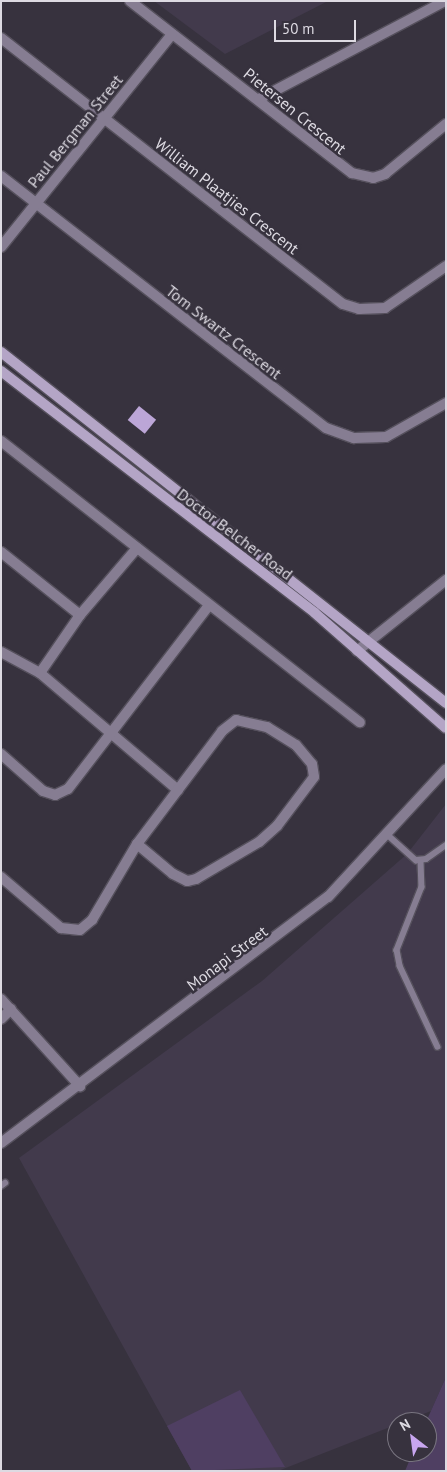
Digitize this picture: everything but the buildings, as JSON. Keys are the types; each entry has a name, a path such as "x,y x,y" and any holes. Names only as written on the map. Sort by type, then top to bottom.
{"main road":[{"name":"Doctor Belcher Road","path":"1,352 370,639 446,703"},
{"name":"Doctor Belcher Road","path":"1,371 315,613 446,728"}],"street":[{"name":"Pietersen Crescent","path":"130,1 259,99 340,166 374,178 416,151 446,124"},
{"path":"259,99 445,1"},
{"name":"Paul Bergman Street","path":"1,247 172,34"},
{"name":"William Plaatjies Crescent","path":"1,38 343,304 359,309 385,308 446,266"},
{"name":"Tom Swartz Crescent","path":"1,176 326,428 354,438 386,437 446,402"},
{"path":"1,441 360,722"},
{"path":"40,673 80,615 137,548"},
{"path":"1,552 80,615"},
{"path":"357,651 446,580"},
{"path":"1,754 43,791 55,795 68,789 209,605"},
{"path":"1,652 40,673 112,731 178,790"},
{"path":"1,876 61,928 80,930 92,920 137,844 222,731 236,720 267,727 296,745 312,764 314,777 277,826 259,842 196,880 187,881 173,874 137,844"},
{"name":"Monapi Street","path":"1,1143 80,1086 328,897 388,835 446,769"},
{"path":"1,1000 80,1086"},
{"path":"1,1019 11,1009"}],"lane":[{"path":"388,835 412,858 421,861"},
{"path":"421,861 446,845"},
{"path":"421,861 422,887 397,950 400,966 438,1047"}],"shaded area":[{"path":"154,1 328,1 225,54"},
{"path":"446,804 446,1377 431,1411 387,1412 387,1428 278,1471 192,1471 19,1158 262,981 407,854"},
{"path":"446,1377 446,1471 405,1471 409,1462 437,1462 437,1412 430,1412"},
{"path":"240,1390 285,1467 192,1471 167,1426"}]}
